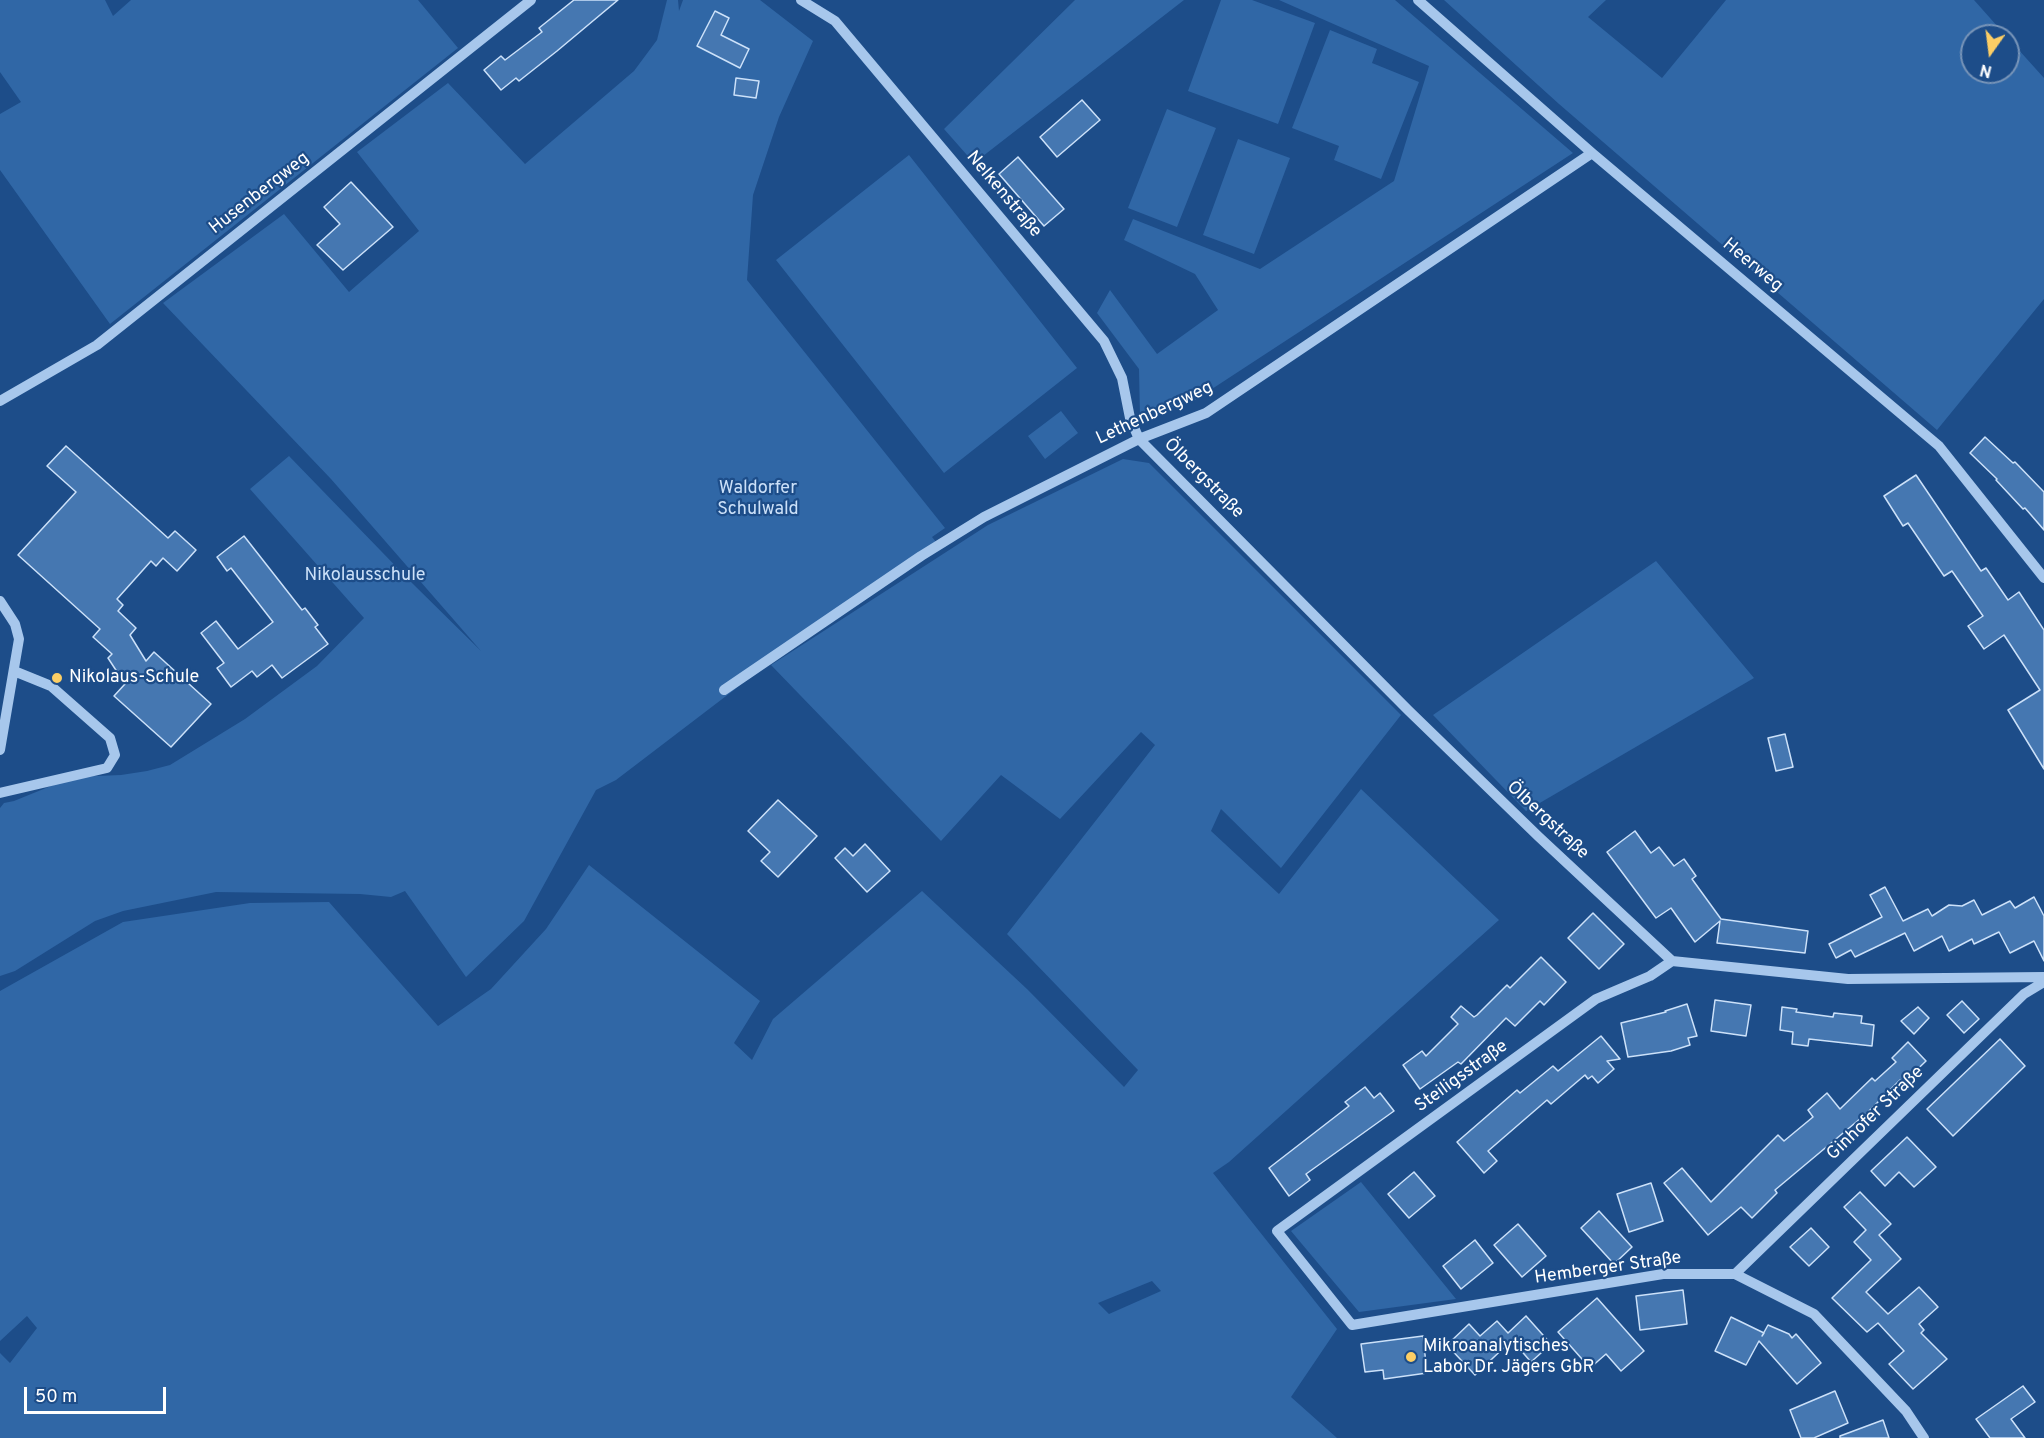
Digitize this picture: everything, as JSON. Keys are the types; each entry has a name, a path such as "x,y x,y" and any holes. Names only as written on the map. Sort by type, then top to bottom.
{"street":[{"name":"Husenbergweg","path":"0,401 97,345 531,0"},
{"name":"Nelkenstraße","path":"801,0 835,21 1104,341 1122,378 1130,418 1140,439"},
{"name":"Heerweg","path":"1418,0 1592,153 1939,446 2044,578"},
{"name":"Lethenbergweg","path":"724,690 911,563 984,517 1140,439 1206,413 1592,153"},
{"name":"Ölbergstraße","path":"1140,439 1408,710 1672,961"},
{"path":"0,601 15,624 19,639 0,750"},
{"path":"0,793 107,768 115,755 110,738 51,687 14,672"},
{"path":"1672,961 1848,979 2044,977"},
{"name":"Steiligsstraße","path":"1277,1231 1596,999 1650,976 1672,961"},
{"name":"Ginhofer Straße","path":"1735,1274 2024,994 2044,982"},
{"name":"Hemberger Straße","path":"1277,1231 1352,1325 1663,1274 1735,1274 1814,1314 1906,1412 1924,1438"}],"green space":[{"path":"0,0 105,0 113,16 131,0 418,0 458,48 110,324 0,170 0,114 21,102 0,72"},
{"path":"667,0 678,0 679,11 683,0 760,0 813,41 779,117 753,195 747,280 945,528 932,537 941,548 790,643 734,690 616,780 596,790 524,921 466,977 405,891 391,897 360,894 216,892 123,911 95,921 15,971 0,976 0,808 4,803 73,777 121,775 170,765 245,719 317,666 364,618 250,489 289,456 481,651 331,479 163,303 284,214 349,292 419,231 357,152 448,83 525,164 634,71 657,40"},
{"path":"1075,0 1184,0 974,163 944,129"},
{"path":"1221,0 1252,0 1315,23 1278,124 1188,91"},
{"path":"1279,0 1395,0 1573,153 1192,402 1140,417 1139,369 1097,313 1110,290 1157,354 1218,310 1195,274 1124,240 1133,219 1260,269 1394,181 1429,66"},
{"path":"1444,0 1606,0 1588,17 1662,78 1726,0 1974,0 1995,24 1960,24 1960,84 2020,84 2020,51 2044,78 2044,299 1937,430 1559,104"},
{"path":"1330,30 1377,49 1372,63 1419,82 1381,179 1334,160 1339,146 1292,128"},
{"path":"1167,109 1216,128 1177,227 1128,208"},
{"path":"1238,139 1290,158 1254,254 1203,235"},
{"path":"909,155 1077,368 944,473 776,260"},
{"path":"1061,411 1078,433 1045,459 1028,436"},
{"path":"1123,459 1149,463 1401,715 1281,868 1221,809 1211,831 1279,894 1361,789 1499,920 1229,1162 1213,1173 1337,1329 1291,1397 1337,1438 0,1438 0,1353 10,1363 37,1328 27,1316 0,1341 0,991 123,922 250,903 329,902 438,1026 491,989 546,929 589,865 760,1001 734,1043 752,1060 773,1019 922,891 1027,989 1124,1087 1138,1070 1007,934 1155,745 1141,732 1060,819 1001,775 941,841 771,665 988,525","holes":["1152,1281 1161,1291 1109,1314 1098,1303"]},
{"path":"1656,561 1754,678 1526,811 1433,715"},
{"path":"1361,1182 1456,1299 1359,1312 1291,1231"}],"building":[{"path":"574,0 618,0 519,81 516,78 501,90 484,70 501,56 505,60 542,32 539,28"},
{"path":"715,11 729,18 721,35 749,49 740,68 697,46"},
{"path":"736,78 759,81 756,98 734,95"},
{"path":"1082,100 1100,120 1057,157 1040,137"},
{"path":"1018,157 1064,209 1044,226 999,174"},
{"path":"351,182 393,227 343,270 317,245 340,224 324,207"},
{"path":"1985,437 2013,463 2015,462 2044,492 2044,530 1970,453"},
{"path":"66,446 168,538 175,531 196,550 177,571 163,558 156,566 151,561 117,599 123,605 118,611 136,628 130,635 146,661 154,652 211,704 171,747 114,696 125,684 108,658 112,654 93,637 100,629 18,555 76,492 47,466"},
{"path":"1916,475 1981,571 1986,568 2008,600 2019,592 2044,630 2044,769 2008,710 2040,690 2004,635 1984,649 1968,626 1983,616 1952,571 1944,576 1908,523 1903,526 1884,496"},
{"path":"244,536 302,610 305,608 318,625 315,627 328,644 282,678 272,665 257,677 252,671 231,687 217,668 224,663 201,633 216,621 238,649 273,622 231,568 227,571 217,557"},
{"path":"1785,734 1793,767 1776,771 1768,738"},
{"path":"778,800 817,836 778,877 761,861 770,852 748,831"},
{"path":"1635,831 1651,853 1659,847 1674,866 1684,859 1696,876 1692,879 1721,919 1808,931 1805,953 1717,943 1720,921 1695,942 1671,908 1656,918 1607,852"},
{"path":"865,844 890,871 867,892 835,858 845,848 853,856"},
{"path":"1885,887 1903,921 1928,909 1932,916 1949,905 1962,906 1974,900 1982,915 2010,901 2015,908 2034,897 2044,916 2044,961 2034,941 2010,953 1999,932 1974,944 1972,939 1949,951 1942,936 1914,951 1905,933 1855,957 1851,950 1836,958 1829,944 1882,917 1870,895"},
{"path":"1593,913 1624,944 1599,969 1568,938"},
{"path":"1541,957 1566,982 1544,1005 1540,1001 1515,1026 1506,1018 1461,1064 1458,1062 1420,1089 1403,1065 1422,1051 1426,1056 1458,1024 1451,1017 1461,1006 1474,1017 1507,985 1510,988"},
{"path":"1715,1000 1751,1005 1746,1036 1711,1031"},
{"path":"1962,1001 1979,1019 1964,1033 1947,1015"},
{"path":"1687,1004 1697,1036 1688,1038 1690,1045 1671,1051 1628,1057 1621,1023 1666,1012"},
{"path":"1782,1007 1797,1009 1796,1012 1833,1017 1834,1013 1862,1016 1861,1023 1874,1025 1872,1046 1809,1039 1808,1046 1792,1044 1793,1032 1780,1030"},
{"path":"1918,1007 1929,1018 1914,1034 1901,1021"},
{"path":"1601,1036 1620,1059 1607,1061 1614,1069 1598,1083 1592,1076 1588,1079 1585,1075 1551,1104 1547,1100 1488,1151 1497,1161 1484,1173 1457,1142 1517,1090 1520,1093 1553,1066 1558,1071"},
{"path":"2000,1039 2025,1066 1953,1136 1927,1109"},
{"path":"1908,1042 1926,1061 1903,1083 1900,1080 1867,1113 1775,1190 1777,1193 1752,1218 1741,1207 1708,1235 1664,1183 1682,1168 1711,1202 1778,1135 1784,1141 1813,1117 1808,1110 1827,1093 1840,1109 1872,1078 1875,1081 1896,1062 1892,1058"},
{"path":"1365,1087 1374,1098 1380,1093 1394,1111 1306,1174 1310,1180 1289,1196 1269,1168 1349,1106 1345,1102"},
{"path":"1907,1137 1936,1167 1914,1187 1899,1172 1885,1186 1871,1171"},
{"path":"1414,1172 1435,1196 1409,1218 1388,1194"},
{"path":"1651,1183 1663,1221 1629,1232 1617,1194"},
{"path":"1860,1192 1891,1224 1879,1235 1901,1259 1866,1292 1888,1314 1919,1287 1938,1307 1919,1324 1924,1330 1921,1333 1947,1359 1913,1389 1889,1364 1904,1351 1878,1323 1867,1332 1832,1298 1871,1260 1854,1242 1866,1230 1844,1207"},
{"path":"1599,1211 1632,1247 1614,1264 1581,1228"},
{"path":"1518,1224 1546,1256 1522,1277 1494,1245"},
{"path":"1811,1228 1829,1247 1809,1266 1790,1247"},
{"path":"1475,1240 1493,1263 1461,1289 1443,1266"},
{"path":"1683,1290 1687,1324 1640,1330 1636,1296"},
{"path":"1597,1298 1644,1351 1621,1371 1606,1354 1590,1368 1558,1332"},
{"path":"1526,1316 1551,1344 1531,1362 1512,1340 1475,1375 1447,1345 1469,1324 1480,1336 1497,1321 1508,1333"},
{"path":"1731,1317 1764,1333 1768,1325 1789,1334 1792,1338 1796,1334 1821,1363 1797,1384 1759,1341 1746,1365 1715,1351"},
{"path":"1423,1336 1427,1373 1384,1379 1383,1370 1365,1372 1361,1344"},
{"path":"2023,1386 2035,1402 2011,1419 2025,1438 1990,1438 1976,1419"},
{"path":"1835,1391 1848,1423 1814,1438 1801,1438 1790,1410"},
{"path":"1883,1420 1889,1438 1840,1438 1840,1436"}],"place":[{"name":"Nikolaus-Schule","path":"57,678"},
{"name":"Mikroanalytisches Labor Dr. Jägers GbR","path":"1411,1357"}],"park label":[{"name":"Waldorfer Schulwald","path":"758,499"},
{"name":"Nikolausschule","path":"365,576"}]}
